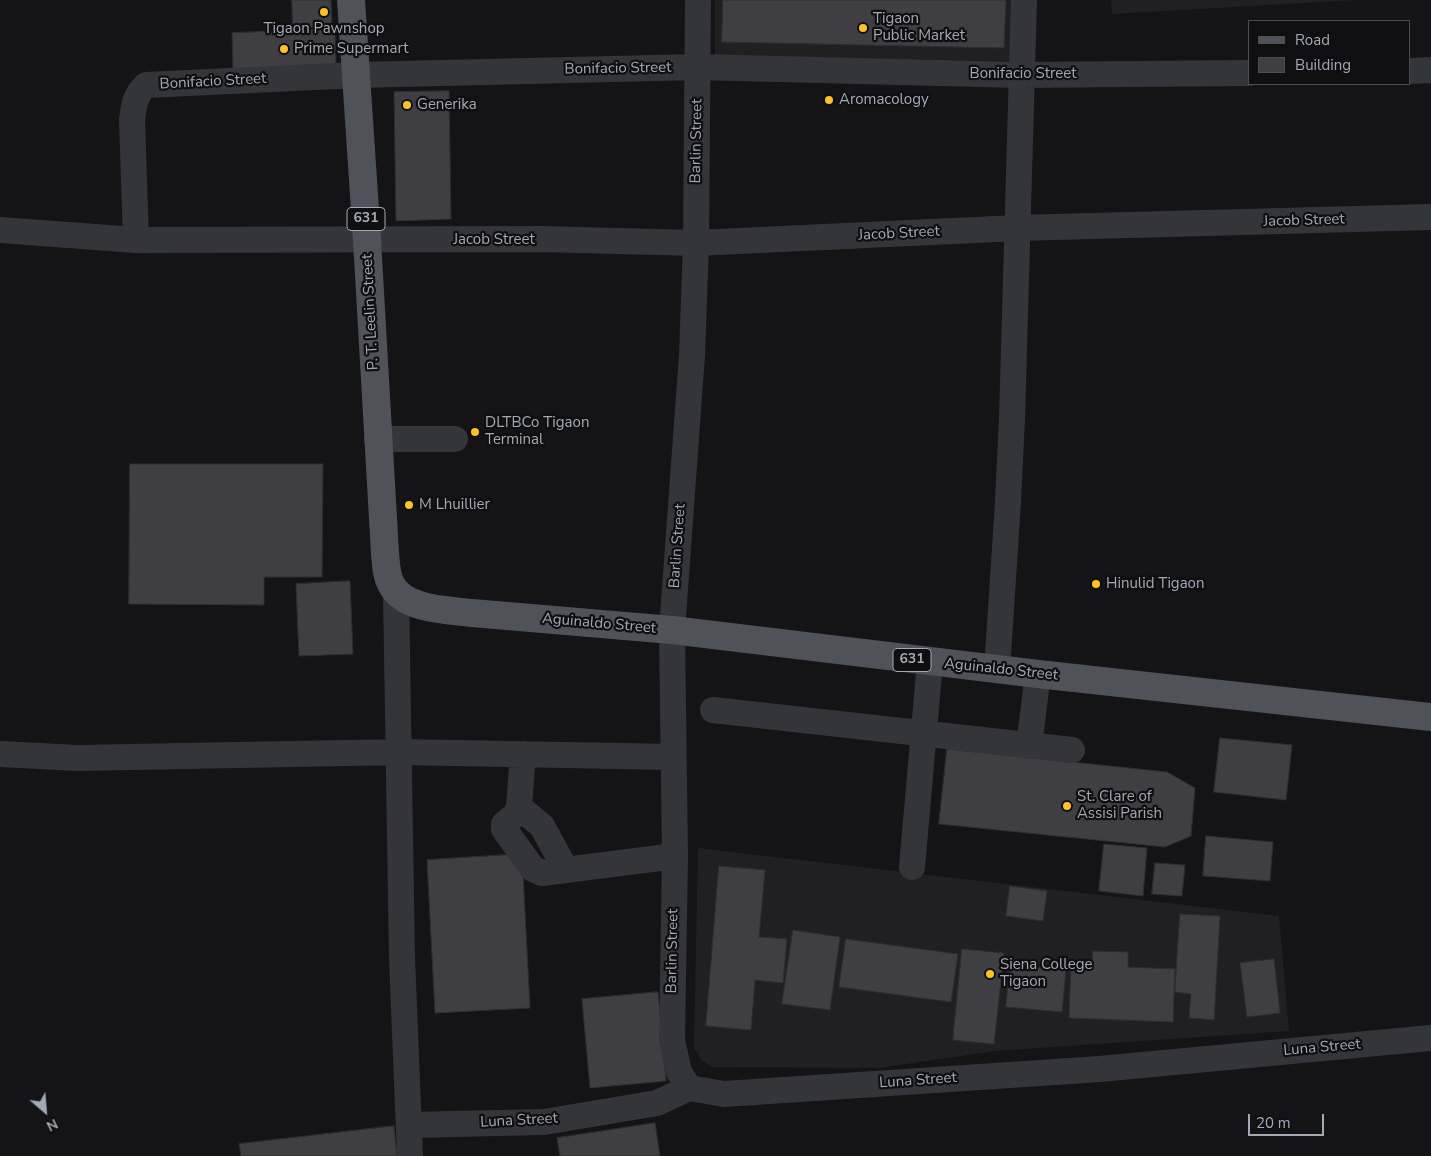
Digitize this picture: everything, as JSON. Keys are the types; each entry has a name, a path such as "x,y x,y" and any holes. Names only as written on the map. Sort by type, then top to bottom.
{"main road":[{"name":"P. T. Leelin Street","path":"351,0 367,240 377,439 387,569 390,582 396,592"},
{"name":"Aguinaldo Street","path":"396,592 406,600 444,609 672,630 997,670 1431,717"}],"street":[{"name":"Barlin Street","path":"689,1088 679,1072 672,1040 675,856 672,630 692,354 696,243 698,0"},
{"path":"997,670 1010,474 1024,0"},
{"name":"Bonifacio Street","path":"136,240 132,120 134,102 139,91 146,85 357,75 698,67 1021,75 1248,72"},
{"path":"1411,71 1431,70"},
{"name":"Jacob Street","path":"0,230 136,240 540,239 696,243 1017,228 1431,217"},
{"path":"377,439 455,439"},
{"path":"396,592 402,958 410,1156"},
{"path":"912,868 930,662"},
{"path":"1029,746 1038,674"},
{"path":"713,710 1072,750"},
{"path":"0,754 77,758 400,752 673,757"},
{"path":"523,754 519,807 542,826 566,870 675,856"},
{"name":"Luna Street","path":"409,1125 544,1122 657,1103 689,1088 724,1094 1090,1070 1431,1038"}],"shaded area":[{"name":"Tigaon Public Market","path":"715,0 1013,0 1010,61 715,56"},
{"path":"1111,0 1357,0 1112,14"},
{"name":"Siena College Tigaon","path":"698,848 1279,916 1289,1031 995,1051 879,1068 712,1067 701,1060 694,1047"}],"building":[{"path":"292,0 331,0 332,27 293,28"},
{"name":"Tigaon Public Market","path":"723,0 1006,0 1004,48 722,42"},
{"name":"Prime Supermart","path":"335,29 336,65 233,69 232,33"},
{"path":"449,91 451,219 396,221 394,92"},
{"path":"130,464 323,464 322,577 264,577 264,605 129,604"},
{"path":"350,581 353,654 299,656 296,584"},
{"path":"1220,738 1292,745 1286,800 1214,792"},
{"name":"St. Clare of Assisi Parish","path":"947,749 1167,772 1195,788 1191,836 1165,847 939,824"},
{"path":"1206,836 1273,842 1270,881 1203,876"},
{"path":"1104,844 1147,848 1143,896 1099,891"},
{"path":"522,854 530,1008 435,1013 427,860"},
{"path":"1155,863 1185,865 1182,896 1152,894"},
{"path":"719,866 765,870 759,937 787,939 783,983 755,980 751,1030 706,1026"},
{"path":"1010,886 1047,891 1043,921 1006,916"},
{"path":"1180,914 1220,916 1214,1020 1189,1018 1191,994 1175,992"},
{"path":"793,930 840,937 830,1010 782,1004"},
{"path":"846,939 958,954 951,1002 839,987"},
{"path":"962,949 1004,953 994,1044 953,1040"},
{"path":"1093,951 1128,952 1128,967 1175,969 1173,1022 1069,1018 1071,965 1092,966"},
{"path":"1274,959 1280,1013 1247,1017 1240,963"},
{"path":"1010,965 1066,970 1062,1012 1006,1007"},
{"path":"658,992 666,1081 590,1088 582,999"},
{"path":"655,1123 660,1156 560,1156 557,1138"},
{"path":"394,1126 397,1156 241,1156 239,1144"}],"place":[{"name":"Tigaon Pawnshop","path":"324,12"},
{"name":"Tigaon Public Market","path":"863,28"},
{"name":"Prime Supermart","path":"284,49"},
{"name":"Aromacology","path":"829,100"},
{"name":"Generika","path":"407,105"},
{"name":"DLTBCo Tigaon Terminal","path":"475,432"},
{"name":"M Lhuillier","path":"409,505"},
{"name":"Hinulid Tigaon","path":"1096,584"},
{"name":"St. Clare of Assisi Parish","path":"1067,806"},
{"name":"Siena College Tigaon","path":"990,974"}]}
